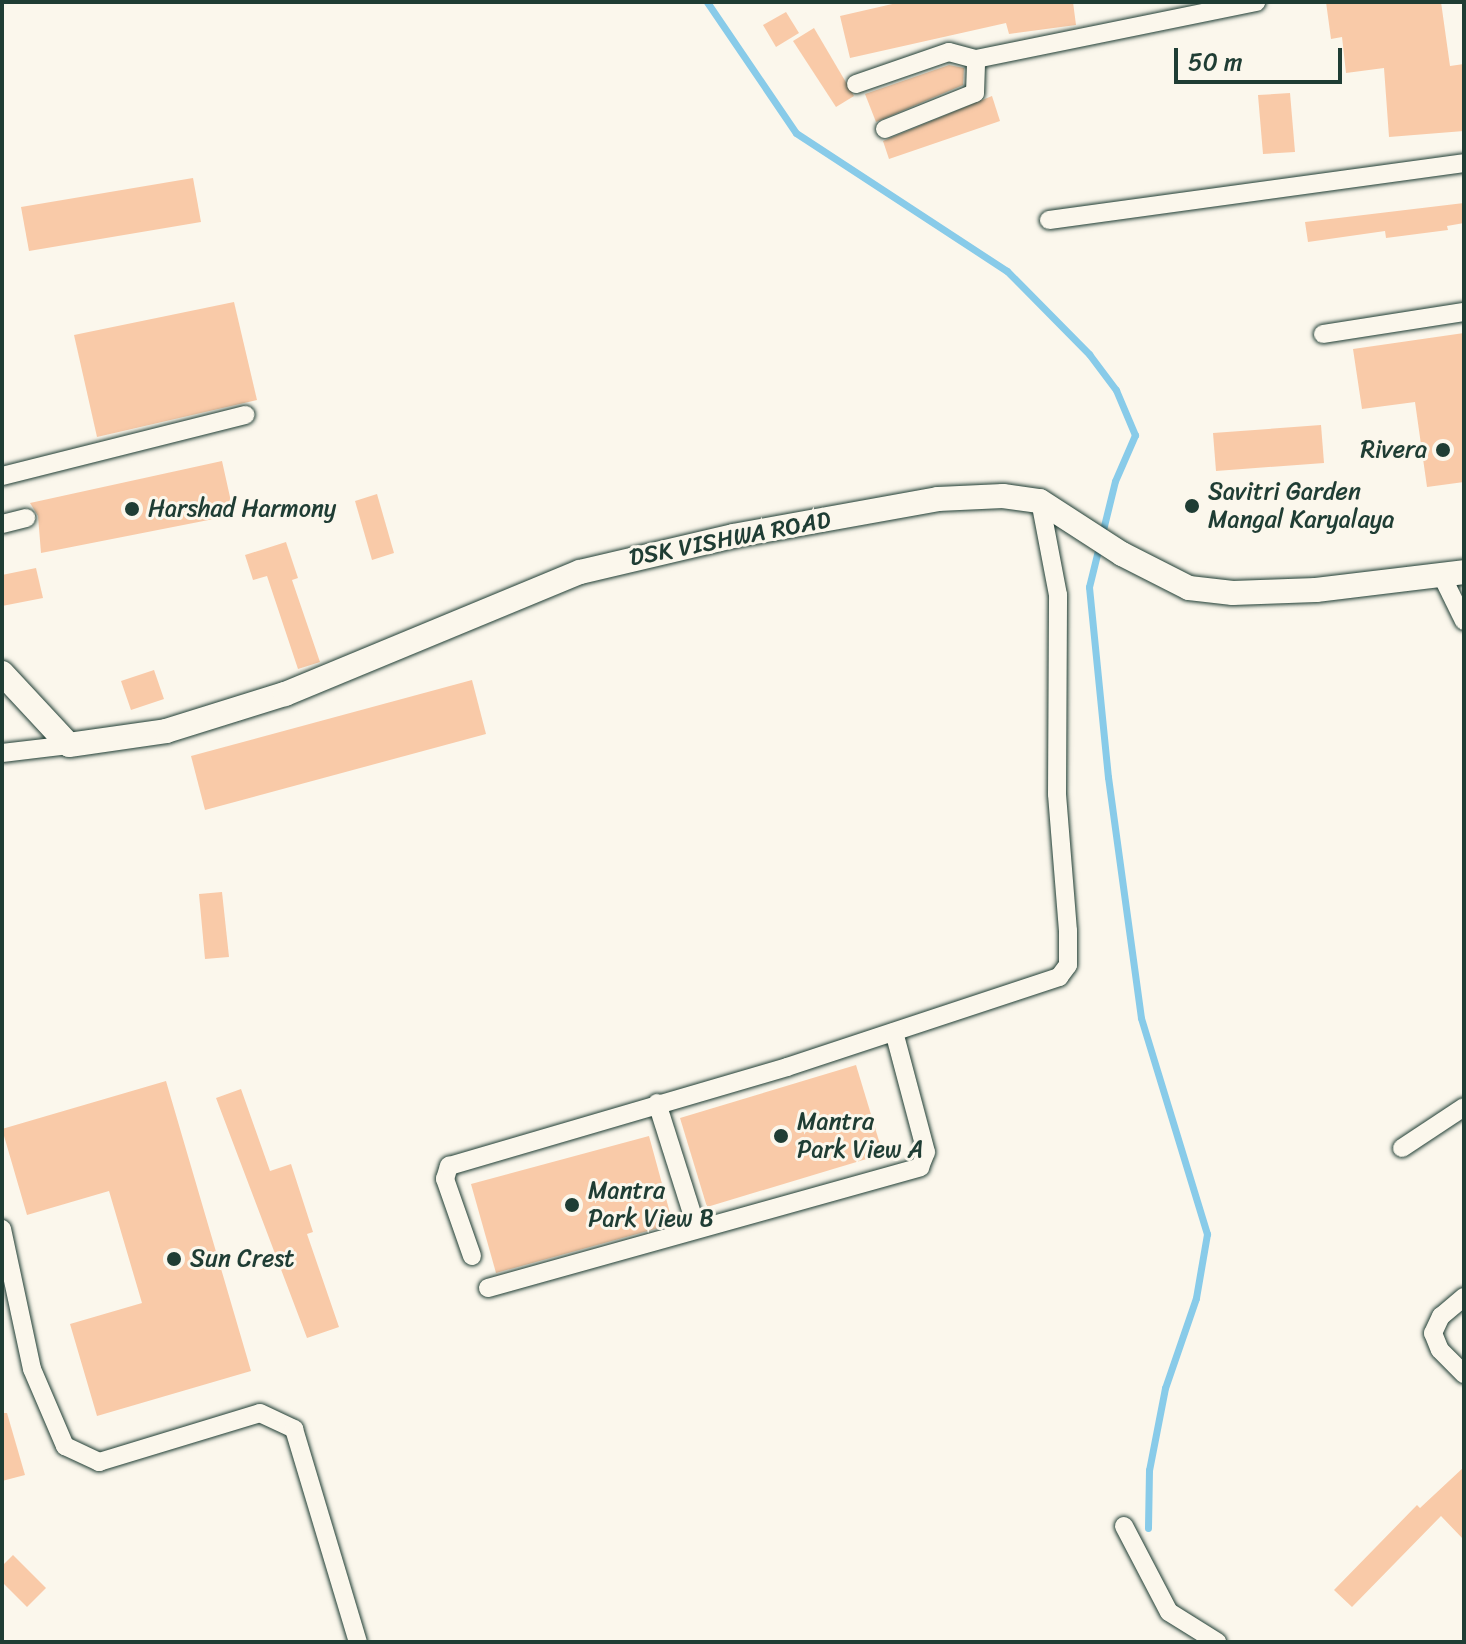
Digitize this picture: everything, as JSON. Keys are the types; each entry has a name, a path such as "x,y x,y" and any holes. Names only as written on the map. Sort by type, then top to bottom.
{"street":[{"path":"856,84 949,52 976,59 1256,2"},
{"path":"885,129 975,93 976,59"},
{"path":"1049,220 1464,163"},
{"path":"1323,334 1464,312"},
{"path":"2,476 245,415"},
{"name":"DSK VISHWA ROAD","path":"2,753 166,731 285,694 580,572 648,554 938,499 1003,496 1040,501 1122,554 1189,588 1233,593 1453,574"},
{"path":"472,1256 445,1179 449,1166 1049,984 1068,965 1057,794 1058,595 1040,501"},
{"path":"2,524 26,518"},
{"path":"1453,574 1464,621"},
{"path":"2,673 69,745"},
{"path":"488,1288 924,1164 926,1152 894,1032"},
{"path":"657,1103 697,1229"},
{"path":"1402,1148 1464,1107"},
{"path":"2,1229 32,1369 65,1446 99,1462 260,1413 294,1429 358,1642"},
{"path":"1464,1297 1441,1316 1433,1333 1440,1350 1464,1374"},
{"path":"1124,1526 1169,1612 1217,1642"}],"building":[{"path":"901,2 1073,2 1076,25 1009,34 1006,23 850,58 840,16"},
{"path":"1326,2 1441,2 1450,66 1464,64 1464,131 1389,137 1384,68 1346,73 1342,37 1331,39"},
{"path":"786,12 799,33 776,47 763,25"},
{"path":"814,28 854,96 836,107 793,41"},
{"path":"949,65 964,68 963,85 876,122 865,94"},
{"path":"1290,93 1295,152 1263,154 1258,95"},
{"path":"992,96 1000,121 889,159 883,141"},
{"path":"193,178 201,222 29,251 21,207"},
{"path":"1464,203 1464,223 1447,226 1448,230 1386,238 1385,231 1308,242 1305,222"},
{"path":"234,302 257,400 97,437 74,335"},
{"path":"1464,333 1464,482 1427,487 1415,402 1362,409 1353,349"},
{"path":"1321,425 1324,463 1216,471 1213,433"},
{"name":"Harshad Harmony","path":"222,461 234,515 41,553 38,516 30,503"},
{"path":"377,494 394,553 372,560 355,501"},
{"path":"286,542 298,578 292,580 320,662 298,669 267,576 253,580 245,555"},
{"path":"36,568 43,598 2,606 2,575"},
{"path":"154,670 164,699 131,710 121,681"},
{"path":"472,680 486,734 205,810 191,756"},
{"path":"222,892 229,957 205,959 199,894"},
{"name":"Mantra Park View A","path":"856,1065 883,1154 707,1207 680,1118"},
{"name":"Sun Crest","path":"166,1081 251,1371 97,1416 70,1324 142,1303 109,1191 27,1215 2,1129"},
{"path":"241,1089 270,1171 291,1164 313,1232 307,1234 339,1327 307,1338 216,1098"},
{"name":"Mantra Park View B","path":"649,1136 673,1224 496,1273 471,1184"},
{"path":"2,1413 7,1413 25,1475 2,1481"},
{"path":"1464,1467 1464,1540 1441,1516 1352,1607 1334,1590 1417,1505 1420,1508"},
{"path":"13,1555 46,1588 27,1607 2,1582 2,1566"}],"waterway":[{"path":"707,2 796,133 1007,271 1089,354 1116,390 1135,435 1115,481 1089,587 1108,777 1141,1018 1207,1234 1196,1298 1165,1388 1149,1470 1148,1528"}],"place":[{"name":"Rivera","path":"1443,450"},
{"name":"Savitri Garden Mangal Karyalaya","path":"1192,506"},
{"name":"Harshad Harmony","path":"132,509"},
{"name":"Mantra Park View A","path":"781,1136"},
{"name":"Mantra Park View B","path":"572,1205"},
{"name":"Sun Crest","path":"174,1259"}]}
